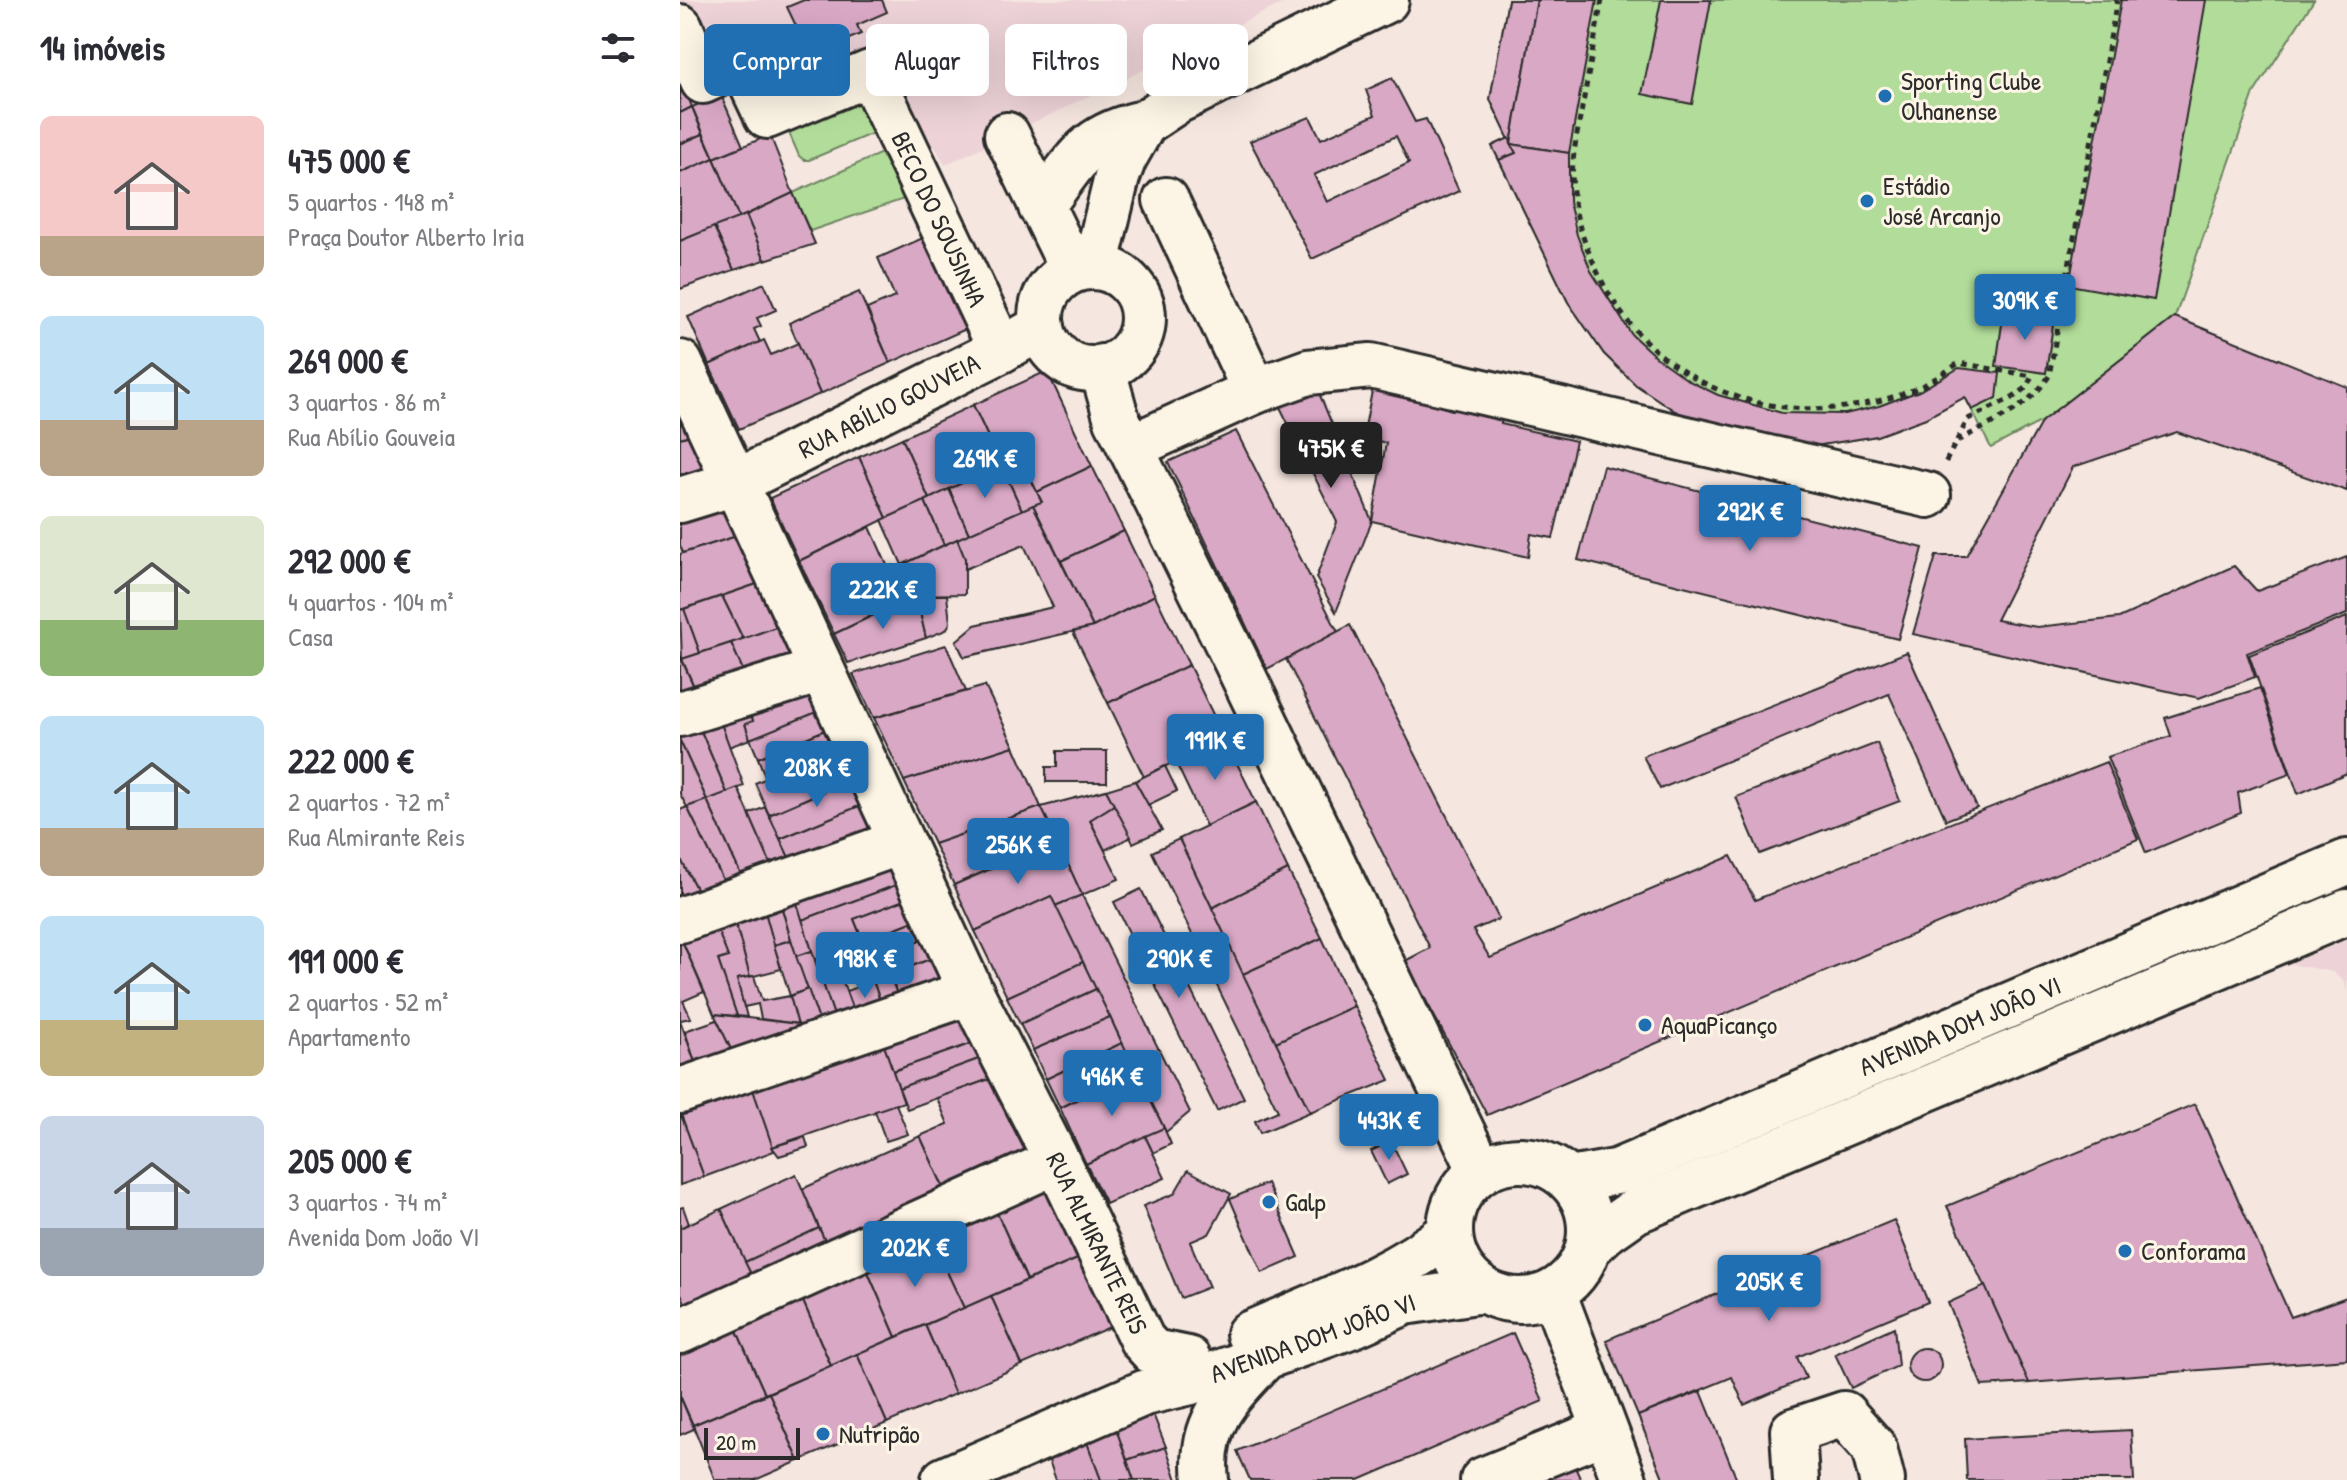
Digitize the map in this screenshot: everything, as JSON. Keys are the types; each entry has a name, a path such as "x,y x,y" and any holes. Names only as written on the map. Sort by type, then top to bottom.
{"street":[{"path":"1041,207 1092,142 1120,128 1144,123 1177,101 1386,0"},
{"name":"BECO DO SOUSINHA","path":"680,27 703,81 742,63 767,116 870,73 1001,350"},
{"path":"1084,269 1124,158 1144,123"},
{"path":"1007,135 1041,207 1084,269"},
{"path":"1166,200 1255,391"},
{"path":"1138,296 1198,265"},
{"path":"1084,269 1121,275 1138,296 1142,326 1138,340 1117,363 1086,368 1070,364 1057,355 1042,327 1041,312 1053,285 1084,269"},
{"name":"RUA ABÍLIO GOUVEIA","path":"680,500 735,483 1042,327"},
{"name":"RUA ALMIRANTE REIS","path":"680,363 971,992 1057,1161 1142,1340 1153,1352 1188,1359"},
{"path":"1131,447 1255,391 1308,372 1371,366 1928,495"},
{"path":"1102,367 1112,407 1481,1171"},
{"path":"680,714 821,670"},
{"path":"680,920 901,842"},
{"name":"AVENIDA DOM JOÃO VI","path":"1570,1180 1616,1172 2347,862"},
{"name":"AVENIDA DOM JOÃO VI","path":"1589,1247 1635,1211 2347,912"},
{"path":"680,1091 971,992"},
{"path":"1525,1160 1543,1163 1570,1180 1587,1207 1591,1227 1589,1247 1581,1266 1569,1281 1553,1292 1529,1300 1505,1299 1483,1290 1466,1275 1454,1255 1449,1233 1452,1209 1464,1187 1481,1171 1504,1161 1525,1160"},
{"path":"680,1331 1057,1161"},
{"name":"AVENIDA DOM JOÃO VI","path":"1144,1393 1188,1359 1361,1286 1429,1248 1449,1233"},
{"name":"AVENIDA DOM JOÃO VI","path":"944,1480 1144,1393 1191,1382 1265,1357 1356,1324 1405,1302 1483,1290"},
{"path":"1553,1292 1624,1480"},
{"path":"1206,1479 1205,1455 1215,1416 1226,1398 1265,1357"},
{"path":"1796,1480 1793,1431 1844,1414 1874,1448 1882,1480"},
{"path":"1483,1480 1604,1431"}],"path":[{"path":"1602,0 1572,161 1572,192 1588,252 1608,295 1631,327 1658,353 1690,376 1722,392 1783,408 1844,408 1879,400 1919,387 1959,363 2032,376 2026,388 2014,397 1968,419 1928,495"},
{"path":"1956,441 2027,403 2040,391 2049,376 2117,0"}],"shaded area":[{"path":"680,0 1290,0 1240,24 1143,24 1143,70 1127,78 1127,24 1005,24 1005,96 1089,96 945,165 935,147 920,153 893,96 989,96 989,24 866,24 866,61 850,66 850,24 704,24 702,61"},
{"path":"2347,940 2347,991 2344,982 2333,972 2290,964"}],"green space":[{"name":"Estádio José Arcanjo","path":"1508,0 2314,0 2254,93 2175,317 2042,421 1991,448 1965,397 1877,436 1815,446 1769,444 1636,385 1604,354 1568,302 1492,146 1509,138 1490,100"},
{"path":"861,96 878,131 809,160 799,156 787,128"},
{"path":"888,150 910,197 810,231 793,193"}],"building":[{"path":"804,0 882,0 887,12 857,25 861,34 850,39 850,24 795,24 787,7"},
{"path":"1508,0 1537,0 1511,144 1490,99"},
{"path":"1537,0 1597,0 1569,153 1511,144"},
{"path":"1661,0 1711,0 1692,104 1642,94"},
{"path":"2121,0 2206,0 2154,300 2069,285"},
{"path":"680,77 692,107 680,113"},
{"path":"1392,78 1415,122 1426,119 1459,191 1312,259 1250,141 1310,117 1321,139 1375,115 1366,90","holes":["1396,136 1409,163 1327,202 1314,175"]},
{"path":"721,96 743,146 714,158 692,107"},
{"path":"692,107 703,134 680,144 680,113"},
{"path":"703,134 714,158 680,173 680,144"},
{"path":"770,135 793,193 739,218 714,158"},
{"path":"1509,138 1516,153 1499,160 1492,146"},
{"path":"1511,144 1569,153 1569,202 1577,235 1591,271 1632,335 1689,381 1718,395 1782,413 1845,414 1879,406 1919,391 1959,368 2000,373 1997,398 1972,410 1965,397 1926,418 1877,436 1815,446 1769,444 1724,431 1675,411 1636,385 1604,354 1568,302 1499,160 1516,153"},
{"path":"714,158 739,218 680,241 680,173"},
{"path":"793,193 815,244 765,260 746,215"},
{"path":"746,215 765,260 734,270 714,227"},
{"path":"714,227 734,270 680,289 680,241"},
{"path":"925,237 966,329 890,363 867,309 895,297 878,258"},
{"path":"764,283 776,310 757,318 761,326 754,329 760,342 709,365 688,317"},
{"path":"859,292 890,363 820,394 789,323"},
{"path":"2004,310 2054,318 2046,373 1996,366"},
{"path":"2175,317 2347,387 2347,491 2177,432 2073,467 1996,620 2037,627 2119,618 2234,566 2257,591 2347,557 2347,614 2247,653 2255,677 2199,698 1913,634 1936,556 1966,556 2042,421"},
{"path":"764,340 771,355 798,343 820,394 739,429 709,365"},
{"path":"1047,371 1092,466 1037,492 1020,457 1001,465 973,405"},
{"path":"1373,386 1452,410 1457,395 1503,405 1501,424 1576,441 1553,538 1531,534 1528,557 1372,521 1386,443 1363,437"},
{"path":"1317,388 1372,521 1336,612 1316,578 1337,522 1279,405"},
{"path":"973,405 1001,465 929,499 902,438"},
{"path":"680,412 691,435 680,438"},
{"path":"1236,431 1338,632 1267,669 1168,462"},
{"path":"691,435 705,471 680,481 680,438"},
{"path":"902,438 929,499 887,518 859,457"},
{"path":"859,457 887,518 799,561 770,498"},
{"path":"1020,457 1042,502 1022,510 1001,465"},
{"path":"1001,465 1022,510 969,534 949,489"},
{"path":"1092,466 1124,531 1061,561 1033,505 1042,502 1037,492"},
{"path":"1603,466 1923,548 1898,639 1578,560"},
{"path":"949,489 969,534 944,545 925,501"},
{"path":"723,501 737,536 683,553 680,514"},
{"path":"925,501 944,545 902,565 882,520"},
{"path":"1033,505 1093,627 964,657 956,641 975,625 1053,607 1024,545 965,569 965,559 957,539"},
{"path":"870,527 903,601 834,634 799,561"},
{"path":"1124,531 1155,595 1093,627 1061,561"},
{"path":"737,536 757,584 680,610 680,554"},
{"path":"957,539 965,559 965,594 916,595 902,565"},
{"path":"757,584 779,626 743,639 722,596"},
{"path":"916,595 926,638 848,663 834,634"},
{"path":"916,595 947,595 950,623 946,630 926,638"},
{"path":"1155,595 1189,665 1108,703 1073,632 1093,627"},
{"path":"722,596 743,639 700,653 684,609"},
{"path":"684,609 700,653 682,659 680,610"},
{"path":"2347,617 2347,773 2298,794 2249,655"},
{"path":"1350,625 1499,919 1473,930 1490,958 1731,856 1755,900 2106,762 2138,839 1487,1115 1405,961 1430,948 1286,659"},
{"path":"779,626 795,659 745,675 731,643"},
{"path":"731,643 745,675 695,689 682,659"},
{"path":"946,645 966,691 874,718 853,674"},
{"path":"1907,652 1977,808 1946,820 1889,694 1660,789 1643,756"},
{"path":"680,656 695,689 680,694"},
{"path":"1189,665 1224,737 1144,777 1108,703"},
{"path":"811,685 822,710 750,739 745,724 753,721 749,708"},
{"path":"985,686 1014,746 904,781 874,718"},
{"path":"2260,688 2290,774 2238,793 2241,813 2146,853 2107,757 2171,736 2165,718"},
{"path":"749,708 753,721 745,724 750,739 729,747 719,718"},
{"path":"822,710 830,728 758,758 750,739"},
{"path":"719,718 744,786 727,793 698,724"},
{"path":"698,724 727,793 707,800 680,741 680,731"},
{"path":"830,728 838,748 766,779 758,758"},
{"path":"1224,737 1256,802 1206,826 1175,761"},
{"path":"680,741 707,800 687,807 680,794"},
{"path":"1877,743 1900,801 1760,854 1736,797"},
{"path":"1014,746 1041,807 934,844 904,781"},
{"path":"838,748 852,779 769,815 755,783"},
{"path":"1057,751 1107,751 1107,782 1046,782 1046,767 1057,767"},
{"path":"1165,766 1177,791 1148,805 1135,781"},
{"path":"852,779 864,804 780,839 769,815"},
{"path":"1135,781 1162,830 1133,843 1106,790"},
{"path":"738,788 774,871 745,884 707,800"},
{"path":"1106,790 1114,805 1090,820 1119,879 1082,895 1041,807"},
{"path":"707,800 745,884 728,890 687,807"},
{"path":"1256,802 1288,870 1212,908 1179,839"},
{"path":"864,804 874,829 792,864 780,839"},
{"path":"1114,805 1131,837 1105,850 1090,820"},
{"path":"687,807 728,890 702,900 680,858 680,810"},
{"path":"765,807 792,864 774,871 749,814"},
{"path":"1041,807 1057,840 954,885 934,844"},
{"path":"1179,839 1310,1112 1260,1133 1255,1121 1278,1111 1152,852"},
{"path":"1057,840 1082,895 1055,906 1051,896 975,931 954,885"},
{"path":"680,858 702,900 680,906"},
{"path":"889,858 899,884 802,920 794,894"},
{"path":"1288,870 1322,938 1243,974 1212,908"},
{"path":"899,884 907,899 854,919 863,941 815,960 802,920"},
{"path":"1141,889 1244,1098 1217,1111 1114,902"},
{"path":"794,894 812,951 796,956 779,899"},
{"path":"1082,895 1190,1112 1166,1132 1055,906"},
{"path":"1051,896 1083,962 1007,997 975,931"},
{"path":"779,899 791,940 774,945 763,905"},
{"path":"907,899 919,919 863,941 854,919"},
{"path":"763,905 781,969 750,977 733,914"},
{"path":"733,914 750,977 737,979 747,1017 737,1016 718,960 728,957 714,921"},
{"path":"919,919 926,938 850,967 842,949"},
{"path":"714,921 728,957 718,960 737,1016 714,1014 680,936"},
{"path":"680,936 704,992 683,1001 691,1018 680,1020"},
{"path":"926,938 935,957 858,987 850,967"},
{"path":"1322,938 1354,1006 1276,1042 1243,974"},
{"path":"791,940 808,989 790,996 774,945"},
{"path":"812,951 837,1024 822,1029 796,956"},
{"path":"832,952 856,1018 837,1024 815,960"},
{"path":"935,957 946,986 900,1003 890,975"},
{"path":"1083,962 1096,989 1020,1024 1007,997"},
{"path":"890,975 900,1003 883,1009 873,981"},
{"path":"754,976 762,1001 790,996 798,1024 761,1019 758,1004 744,1007 737,979"},
{"path":"873,981 883,1009 856,1018 846,991"},
{"path":"808,989 822,1029 801,1036 790,996"},
{"path":"1096,989 1110,1017 1033,1050 1020,1024"},
{"path":"1354,1006 1390,1080 1310,1112 1276,1042"},
{"path":"714,1014 798,1024 801,1036 735,1058"},
{"path":"968,1016 979,1041 893,1071 882,1040"},
{"path":"1110,1017 1122,1043 1046,1079 1033,1050"},
{"path":"680,1020 697,1068 680,1073"},
{"path":"717,1020 735,1058 697,1068 685,1031"},
{"path":"882,1040 904,1102 772,1147 751,1084"},
{"path":"979,1041 987,1056 899,1088 893,1071"},
{"path":"1122,1043 1136,1071 1060,1108 1046,1079"},
{"path":"987,1056 998,1076 907,1109 899,1088"},
{"path":"1136,1071 1164,1128 1086,1164 1060,1108"},
{"path":"998,1076 1033,1149 944,1189 920,1136 948,1124 937,1098"},
{"path":"751,1084 774,1151 704,1177 680,1112 709,1098 711,1105"},
{"path":"896,1104 908,1134 886,1141 875,1111"},
{"path":"2195,1104 2291,1317 2347,1297 2347,1359 2029,1383 1947,1206"},
{"path":"680,1112 704,1177 680,1185"},
{"path":"1164,1128 1171,1144 1153,1153 1145,1136"},
{"path":"920,1136 944,1189 825,1241 802,1189"},
{"path":"1145,1136 1165,1178 1106,1204 1086,1164"},
{"path":"805,1137 808,1147 779,1156 772,1147"},
{"path":"1391,1141 1407,1174 1387,1184 1371,1151"},
{"path":"1188,1170 1231,1194 1209,1234 1190,1242 1209,1287 1181,1298 1143,1206 1174,1194"},
{"path":"796,1174 819,1228 745,1262 721,1209"},
{"path":"1267,1183 1299,1257 1262,1273 1230,1199"},
{"path":"1048,1187 1080,1258 1027,1280 996,1211"},
{"path":"683,1207 689,1224 680,1228 680,1208"},
{"path":"721,1209 751,1274 685,1303 680,1291 680,1228"},
{"path":"996,1211 1027,1280 964,1308 932,1240"},
{"path":"1894,1220 1928,1302 1797,1357 1806,1378 1744,1405 1732,1377 1638,1416 1606,1340"},
{"path":"819,1228 825,1241 751,1274 745,1262"},
{"path":"932,1240 964,1308 896,1337 867,1270"},
{"path":"1080,1258 1110,1327 1022,1365 991,1296"},
{"path":"867,1270 896,1337 831,1366 802,1299"},
{"path":"1985,1286 2029,1383 1982,1386 1948,1303"},
{"path":"991,1296 1022,1365 955,1394 925,1325"},
{"path":"802,1299 831,1366 765,1394 736,1329"},
{"path":"925,1325 955,1394 887,1423 857,1354"},
{"path":"1894,1327 1898,1366 1851,1388 1835,1354"},
{"path":"736,1329 765,1394 693,1425 680,1396 680,1354"},
{"path":"1513,1333 1543,1401 1359,1480 1250,1480 1237,1451"},
{"path":"1924,1348 1936,1353 1941,1365 1936,1377 1924,1382 1912,1377 1907,1365 1912,1353"},
{"path":"857,1354 887,1423 799,1461 769,1393"},
{"path":"1701,1391 1737,1480 1664,1480 1638,1416"},
{"path":"769,1393 799,1461 755,1480 715,1480 693,1425"},
{"path":"680,1396 694,1429 680,1435"},
{"path":"1153,1414 1166,1447 1127,1460 1116,1429"},
{"path":"1116,1429 1134,1480 1101,1480 1086,1440"},
{"path":"2131,1430 2134,1480 1967,1480 1965,1439"},
{"path":"1086,1440 1101,1480 1056,1480 1047,1455"},
{"path":"1166,1447 1177,1480 1134,1480 1127,1460"},
{"path":"1574,1465 1581,1480 1542,1480"}],"place":[{"name":"Sporting Clube Olhanense","path":"1885,96"},
{"name":"Estádio José Arcanjo","path":"1867,201"},
{"name":"AquaPicanço","path":"1645,1025"},
{"name":"Galp","path":"1269,1202"},
{"name":"Conforama","path":"2125,1251"},
{"name":"Nutripão","path":"823,1434"}]}
